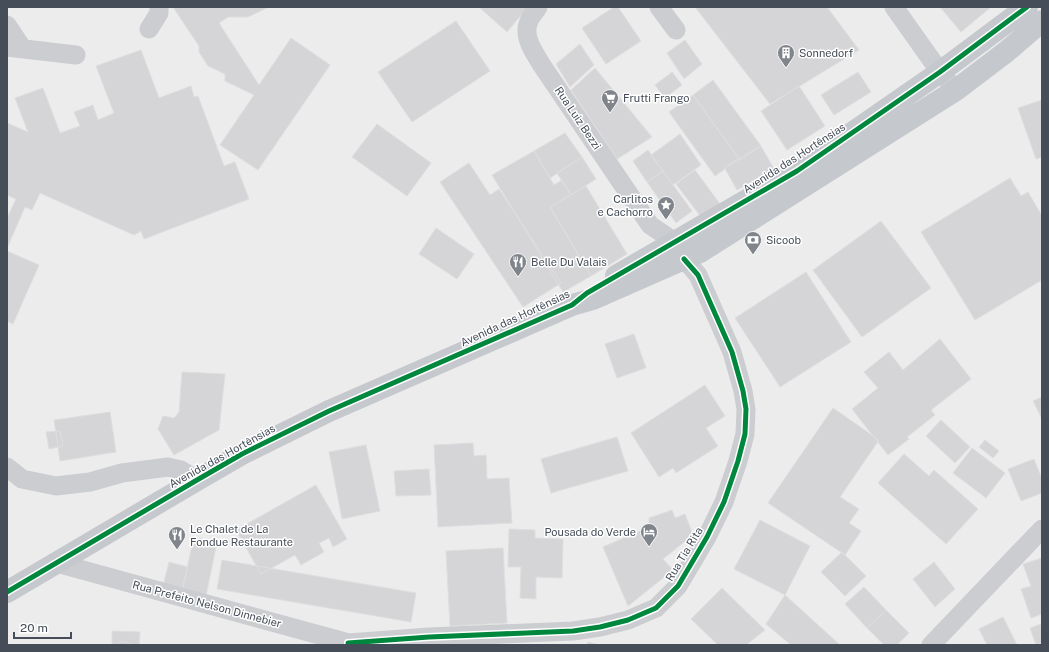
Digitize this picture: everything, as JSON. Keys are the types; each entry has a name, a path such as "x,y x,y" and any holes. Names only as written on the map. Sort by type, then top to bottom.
{"main road":[{"name":"Avenida das Hortênsias","path":"686,251 681,252 682,246 700,232 706,224 797,171 940,72 1026,7"},
{"name":"Avenida das Hortênsias","path":"7,592 242,454 329,411 572,305 593,299 666,268 686,251 956,90 1006,52 1042,21"},
{"name":"Avenida das Hortênsias","path":"572,305 587,292 654,255 686,251"},
{"path":"608,293 615,286 644,270 650,265 654,255"}],"street":[{"path":"149,29 159,13 159,7"},
{"name":"Rua Luiz Bezzi","path":"538,7 528,23 527,34 532,48 541,64 650,225 686,251"},
{"path":"659,7 676,30"},
{"path":"894,7 940,72 956,90"},
{"path":"7,25 15,48 76,55"},
{"name":"Rua Luiz Bezzi","path":"650,225 654,255"},
{"name":"Rua Tia Rita","path":"352,644 429,637 573,630 600,627 628,620 656,608 678,586 707,537 724,502 738,461 745,434 746,409 743,391 732,352 686,251"},
{"path":"7,467 22,479 56,486 90,482 122,473 168,467 181,470 197,480"},
{"path":"931,645 1042,529"},
{"name":"Rua Prefeito Nelson Dinnebier","path":"57,563 352,644"}],"building":[{"path":"173,7 269,7 248,17 228,17 219,23 259,85 291,38 330,65 258,170 220,145 254,95 225,81 225,74 208,66 199,52 199,46"},
{"path":"479,7 528,7 507,32"},
{"path":"614,7 618,7 641,41 606,64 582,28"},
{"name":"Sonnedorf","path":"695,7 827,7 859,50 770,104"},
{"path":"940,7 991,7 961,32"},
{"path":"456,21 490,71 412,122 378,72"},
{"path":"685,40 702,64 684,79 667,53"},
{"path":"580,44 594,65 570,87 556,64"},
{"path":"141,50 159,98 191,86 194,97 198,96 224,166 235,162 249,199 144,239 141,231 134,235 40,193 32,210 25,207 7,248 7,218 16,199 7,195 7,123 28,132 15,98 43,88 60,133 80,126 74,112 93,105 98,120 114,113 96,66"},
{"name":"Frutti Frango","path":"595,68 652,137 617,159 571,90"},
{"path":"672,72 682,85 665,98 655,85"},
{"path":"858,72 871,92 834,115 821,95"},
{"path":"713,80 761,146 740,160 693,95"},
{"path":"799,86 825,126 787,150 761,111"},
{"path":"693,95 739,159 715,176 669,112"},
{"path":"1042,100 1042,157 1036,159 1018,108"},
{"path":"377,124 431,163 407,196 352,157"},
{"path":"565,133 582,157 550,178 534,151"},
{"path":"680,134 701,165 673,185 651,155"},
{"path":"761,146 774,169 737,190 724,167"},
{"path":"648,150 663,171 647,182 633,161"},
{"path":"534,151 554,185 562,180 571,195 550,207 591,276 563,292 492,175"},
{"path":"582,157 596,179 571,195 557,173"},
{"path":"469,163 490,195 499,189 561,283 523,307 440,182"},
{"path":"695,170 720,204 701,217 676,184"},
{"path":"663,171 692,211 676,223 647,182"},
{"path":"1010,178 1021,196 1028,192 1042,216 1042,280 975,320 921,232"},
{"path":"586,186 627,254 591,276 550,207"},
{"path":"881,221 931,288 862,337 813,270"},
{"path":"436,228 474,254 457,279 419,254"},
{"path":"7,251 39,265 13,324 7,321"},
{"path":"806,272 851,342 780,387 735,318"},
{"path":"634,334 646,368 617,378 605,344"},
{"path":"940,339 971,379 931,410 935,415 907,437 909,439 888,455 852,409 878,388 864,372 889,352 903,370"},
{"path":"182,372 225,374 219,430 174,455 158,429 163,416 174,418 179,412"},
{"path":"705,385 725,416 706,428 718,446 676,473 673,468 659,477 631,433"},
{"path":"1042,397 1042,419 1033,401"},
{"path":"833,408 879,440 840,497 859,509 849,523 861,531 845,555 768,503"},
{"path":"110,412 116,452 60,461 54,420"},
{"path":"941,420 970,447 955,463 926,436"},
{"path":"60,431 63,446 49,449 46,432"},
{"path":"617,437 628,471 551,493 541,459"},
{"path":"985,440 999,451 993,458 979,447"},
{"path":"473,443 474,456 486,455 487,479 509,478 512,523 438,527 434,445"},
{"path":"366,445 380,511 342,519 329,452"},
{"path":"972,448 1005,473 986,498 953,473"},
{"path":"904,454 929,476 934,470 978,509 946,544 878,483"},
{"path":"1034,459 1042,479 1042,493 1021,501 1008,469"},
{"path":"429,469 431,495 396,496 394,471"},
{"path":"316,485 347,539 333,547 329,538 319,543 324,552 301,565 295,555 261,574 236,530"},
{"path":"672,510 675,518 685,514 693,535 663,559 673,570 628,606 603,547 649,527 649,518"},
{"path":"760,520 810,546 785,595 734,569"},
{"path":"509,529 535,530 535,538 563,539 562,578 536,577 536,599 520,598 521,567 508,567"},
{"path":"194,537 217,542 206,596 182,590"},
{"path":"503,548 507,623 450,626 446,551"},
{"path":"842,552 866,576 845,596 821,572"},
{"path":"1042,558 1042,614 1031,618 1021,589 1031,586 1023,564"},
{"path":"222,560 416,593 411,622 217,589"},
{"path":"169,562 188,567 182,590 163,586"},
{"path":"934,562 955,589 935,607 913,579"},
{"path":"864,587 886,610 867,628 845,604"},
{"path":"722,588 765,630 746,645 718,645 691,619"},
{"path":"785,595 840,645 791,645 766,624"},
{"path":"886,610 909,633 897,645 884,645 867,628"},
{"path":"1003,617 1017,645 987,645 979,629"},
{"path":"1041,624 1042,643 1036,645 1030,628"},
{"path":"112,631 140,632 139,645 112,645"},
{"path":"120,641 134,645 119,645"},
{"path":"588,642 599,645 587,645"}],"cycle path":[{"path":"7,592 242,454 329,411 572,305 587,293 797,171 940,72 1027,7"},
{"path":"348,643 429,637 573,631 600,627 628,620 656,608 678,586 707,537 724,502 738,461 745,434 746,409 743,391 732,352 698,275 684,259"}],"place":[{"name":"Sonnedorf","path":"786,68"},
{"name":"Frutti Frango","path":"610,113"},
{"name":"Carlitos e Cachorro","path":"666,220"},
{"name":"Sicoob","path":"753,255"},
{"name":"Belle Du Valais","path":"518,277"},
{"name":"Pousada do Verde","path":"649,547"},
{"name":"Le Chalet de La Fondue Restaurante","path":"177,550"}]}
